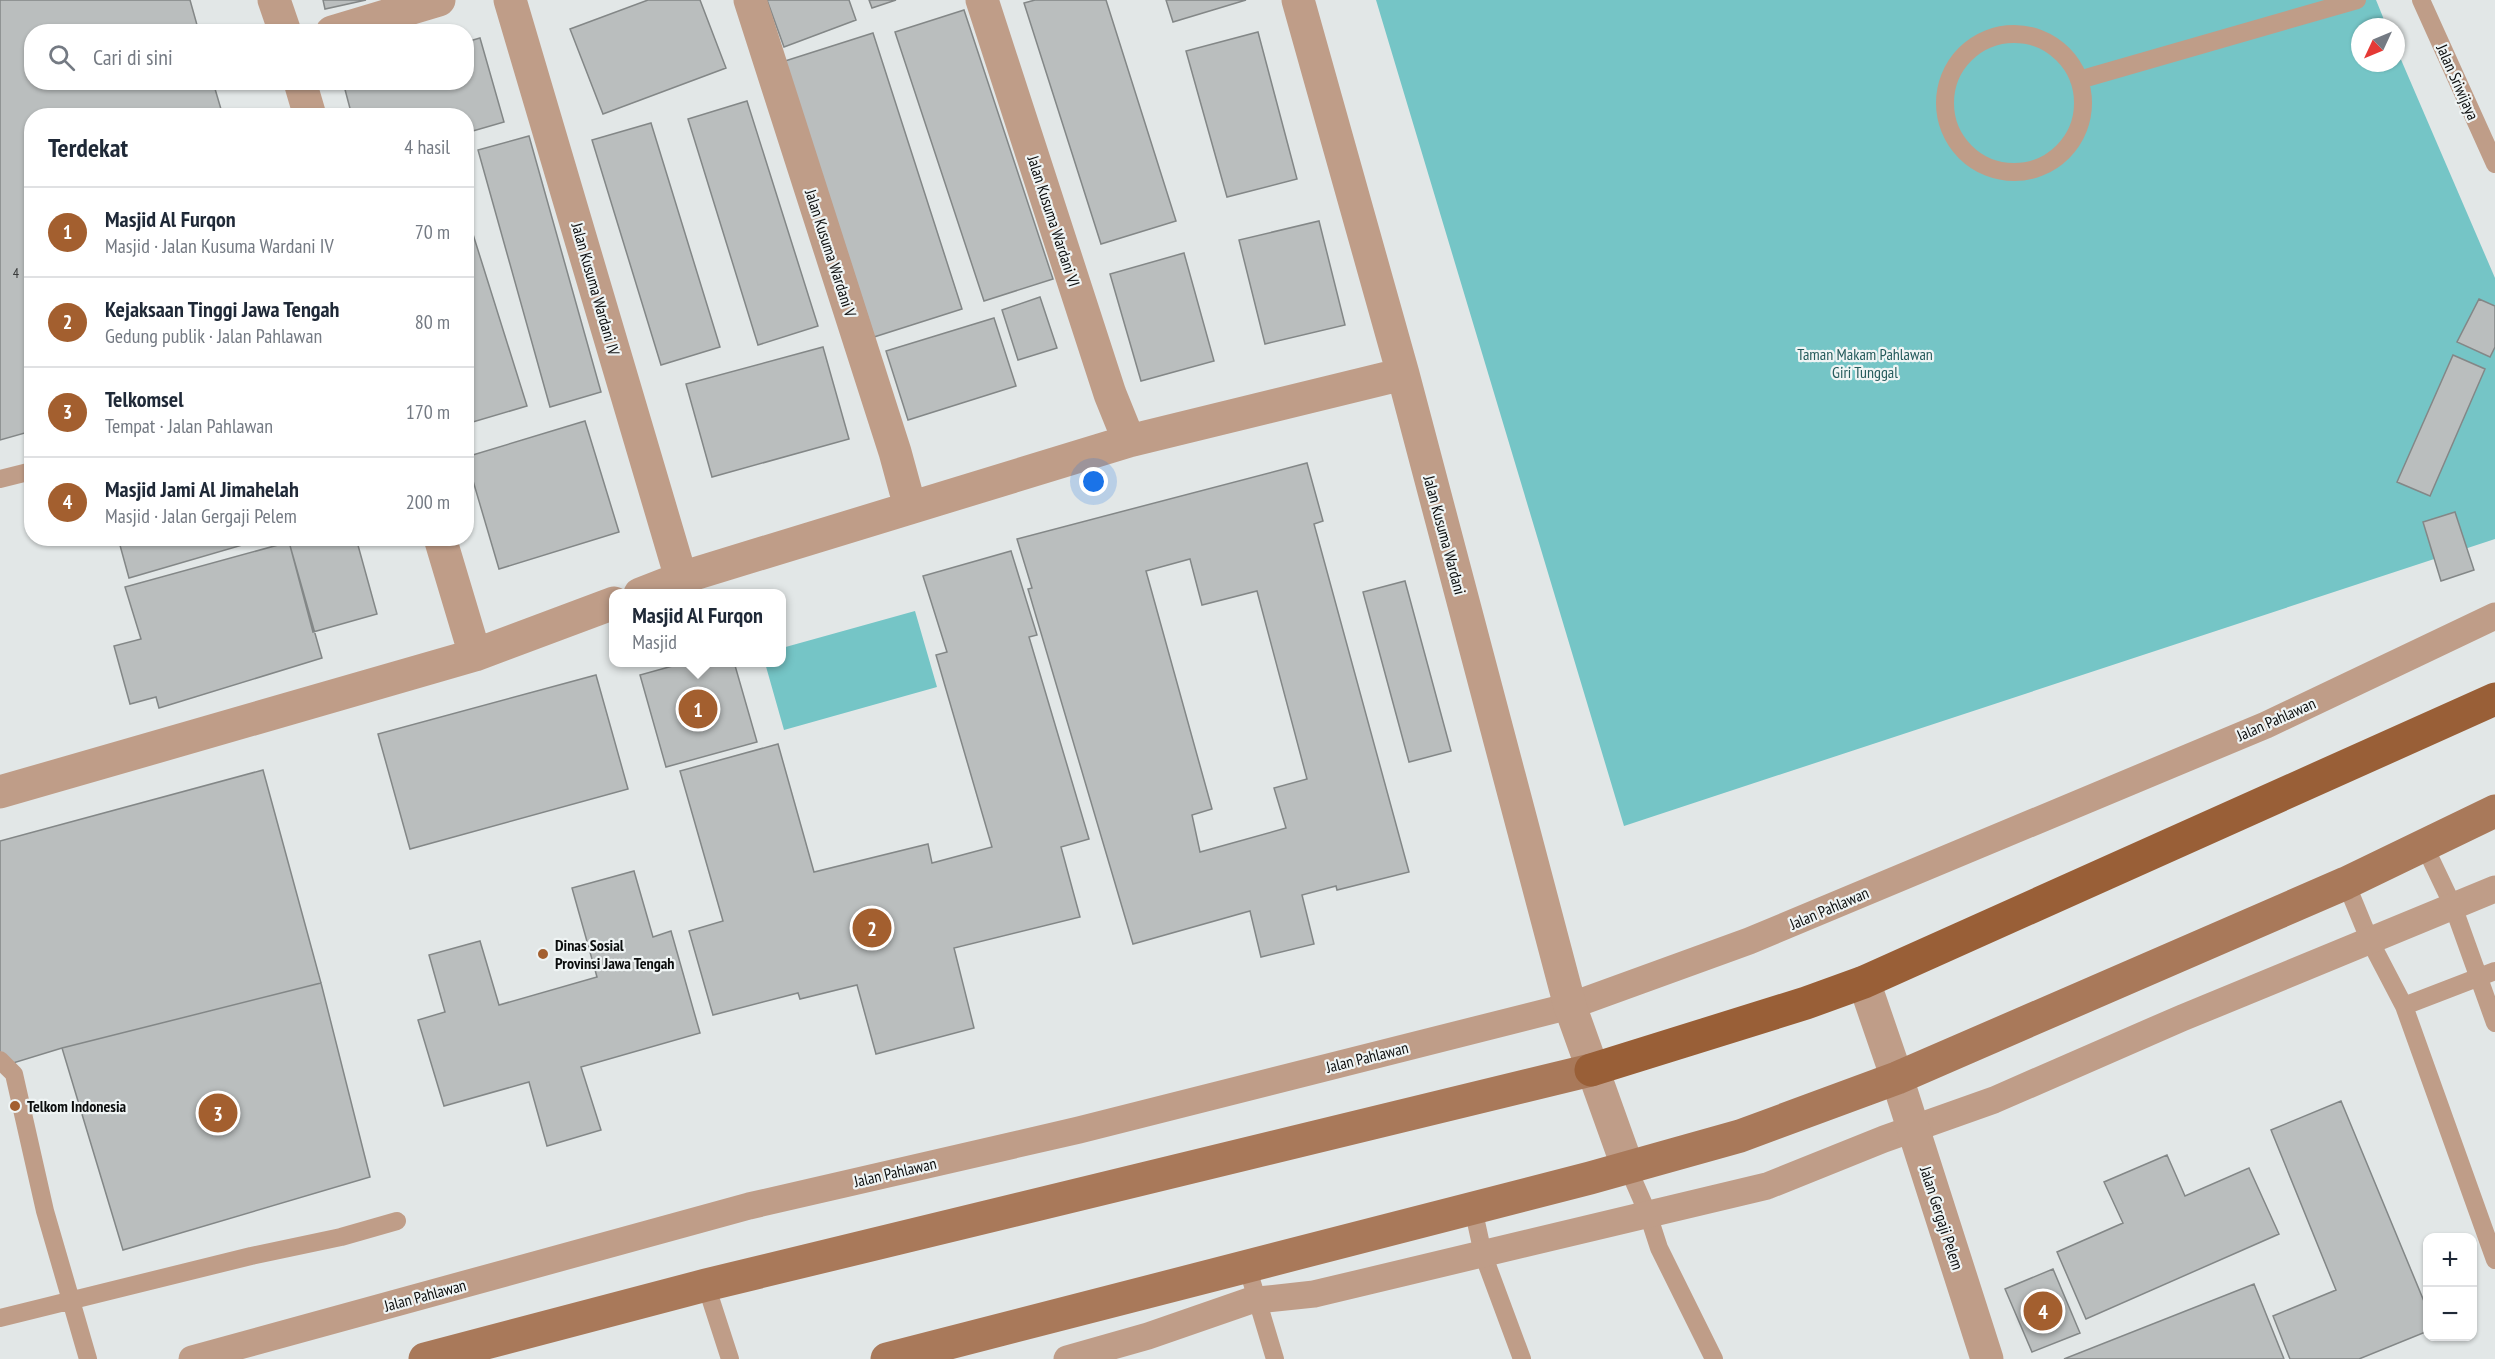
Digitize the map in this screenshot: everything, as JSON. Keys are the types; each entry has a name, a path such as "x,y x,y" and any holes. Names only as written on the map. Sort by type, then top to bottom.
{"main road":[{"path":"425,1359 706,1286 1591,1070 1806,1003 1864,982 2495,699"},
{"path":"887,1359 1628,1168 1740,1136 1897,1078 2346,883 2494,812"}],"street":[{"path":"274,0 282,24"},
{"path":"359,24 439,0"},
{"name":"Jalan Kusuma Wardani IV","path":"510,0 681,578"},
{"name":"Jalan Kusuma Wardani V","path":"750,0 895,452 910,507"},
{"name":"Jalan Kusuma Wardani VI","path":"982,0 1110,394 1129,441"},
{"name":"Jalan Kusuma Wardani","path":"1298,0 1403,374 1569,1006 1591,1070"},
{"path":"302,90 308,108"},
{"path":"653,589 681,578 1129,441 1403,374"},
{"path":"442,546 475,655"},
{"path":"0,792 475,655 609,605"},
{"name":"Jalan Pahlawan","path":"192,1359 749,1206 1079,1130 1569,1006 1749,941 2266,725 2495,616"},
{"path":"1067,1359 1148,1336 1257,1300 1314,1294 1767,1186 1913,1128 1994,1100 2369,939 2495,889"},
{"path":"1864,982 1897,1078"},
{"path":"1591,1070 1628,1168"},
{"name":"Jalan Gergaji Pelem","path":"1897,1078 1987,1359"}],"lane":[{"path":"2079,80 2356,0"},
{"name":"Jalan Sriwijaya","path":"2421,0 2495,164"},
{"path":"2008,34 2031,36 2052,45 2068,60 2079,80 2084,102 2080,125 2070,145 2053,161 2033,170 2010,172 1988,166 1969,154 1954,136 1946,115 1946,92 1953,70 1967,52 1986,40 2008,34"},
{"path":"0,479 24,473"},
{"path":"2424,844 2453,906 2495,1023"},
{"path":"2346,883 2369,939 2404,1006 2495,1260"},
{"path":"2404,1006 2495,972"},
{"path":"0,1060 14,1074 45,1211 88,1359"},
{"path":"1628,1168 1648,1214 1659,1248 1714,1359"},
{"path":"1473,1208 1483,1254 1522,1359"},
{"path":"0,1318 251,1256 341,1237 397,1221"},
{"path":"1247,1266 1275,1359"},
{"path":"706,1286 730,1359"}],"green space":[{"name":"Taman Makam Pahlawan Giri Tunggal","path":"1376,0 2376,0 2383,18 2351,18 2351,72 2405,72 2405,69 2495,278 2495,539 1624,826"},
{"path":"915,611 937,687 784,730 766,667 786,667 786,647"}],"building":[{"path":"0,0 190,0 197,24 24,24 24,90 215,90 221,108 24,108 24,433 0,440"},
{"path":"323,0 366,0 325,9"},
{"path":"648,0 700,0 726,68 603,114 570,29"},
{"path":"767,0 849,0 856,20 784,47"},
{"path":"869,0 896,0 872,8"},
{"path":"1035,0 1106,0 1176,221 1101,244 1024,3"},
{"path":"1166,0 1246,0 1173,22"},
{"path":"964,10 1053,279 984,301 895,32"},
{"path":"1258,32 1297,179 1227,197 1186,51"},
{"path":"873,33 962,309 874,337 785,61"},
{"path":"480,38 504,122 474,131 474,108 350,108 345,90 474,90 474,40"},
{"path":"747,101 818,326 758,345 688,119"},
{"path":"651,123 720,347 661,365 592,140"},
{"path":"529,136 601,392 550,407 478,150"},
{"path":"1319,221 1345,325 1265,344 1239,240"},
{"path":"474,237 527,406 474,422"},
{"path":"1184,253 1214,361 1141,381 1110,274"},
{"path":"1040,297 1057,348 1018,360 1002,310"},
{"path":"2479,299 2495,306 2495,347 2490,357 2457,342"},
{"path":"994,318 1016,386 908,420 886,351"},
{"path":"823,347 849,439 712,477 686,384"},
{"path":"2453,355 2485,369 2430,496 2397,482"},
{"path":"585,421 619,532 499,569 474,484 474,455"},
{"path":"1307,463 1323,521 1314,524 1409,872 1337,890 1336,886 1302,895 1314,944 1261,957 1250,911 1133,944 1028,589 1032,588 1017,539","holes":["1190,559 1202,605 1257,591 1307,779 1274,788 1286,828 1200,852 1192,815 1212,809 1146,571"]},
{"path":"2455,512 2474,570 2441,581 2423,522"},
{"path":"120,546 239,546 129,578"},
{"path":"274,546 290,546 322,658 159,708 156,697 130,704 114,646 141,639 125,587"},
{"path":"290,546 358,546 377,614 313,632"},
{"path":"1011,551 1037,635 1029,637 1089,839 1061,847 1080,917 954,948 974,1028 876,1054 857,985 800,999 798,993 713,1015 689,931 723,921 680,771 778,744 814,872 928,844 932,863 992,847 936,655 947,652 923,576"},
{"path":"1405,581 1451,751 1409,762 1363,592"},
{"path":"669,667 735,667 757,742 666,767 640,675"},
{"path":"596,675 628,789 410,849 378,734"},
{"path":"263,770 321,983 62,1048 0,1067 0,841"},
{"path":"634,871 653,937 671,931 700,1033 581,1067 601,1130 547,1146 529,1082 444,1106 418,1020 445,1012 429,955 480,941 499,1005 597,977 572,888"},
{"path":"321,983 370,1177 123,1250 62,1048"},
{"path":"2341,1101 2423,1299 2423,1333 2359,1359 2290,1359 2273,1316 2336,1290 2271,1130"},
{"path":"2167,1155 2185,1196 2249,1168 2279,1234 2086,1319 2057,1252 2123,1223 2104,1182"},
{"path":"2053,1269 2080,1333 2032,1352 2005,1289"},
{"path":"2254,1284 2284,1359 2064,1359"}],"place":[{"name":"Masjid Al Furqon","path":"698,709"},
{"name":"Kejaksaan Tinggi Jawa Tengah","path":"872,928"},
{"name":"Dinas Sosial Provinsi Jawa Tengah","path":"543,954"},
{"name":"Telkom Indonesia","path":"15,1106"},
{"name":"Telkomsel","path":"218,1113"},
{"name":"Masjid Jami Al Jimahelah","path":"2043,1311"}]}
